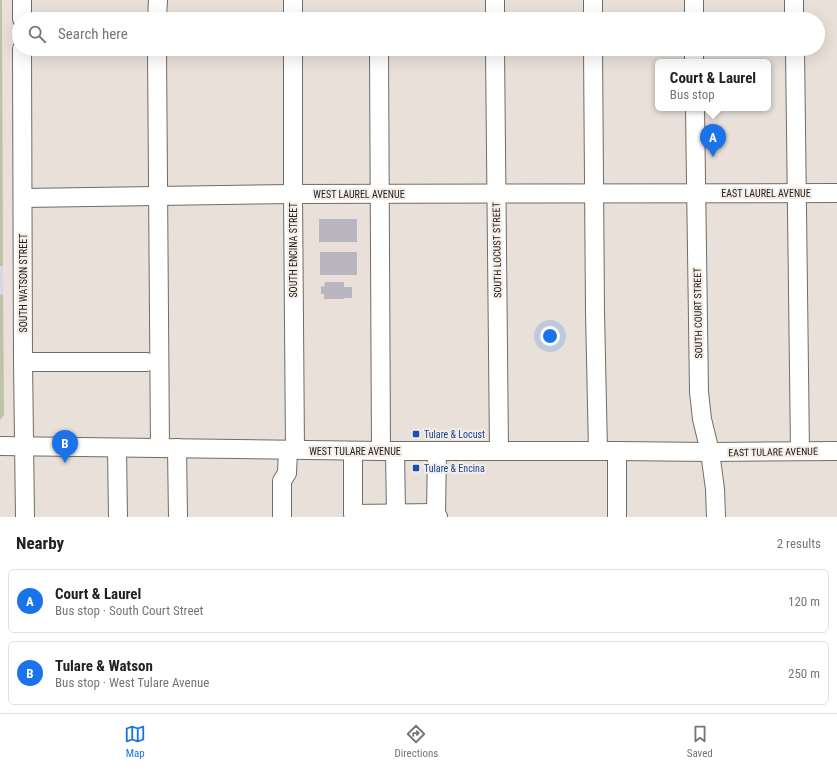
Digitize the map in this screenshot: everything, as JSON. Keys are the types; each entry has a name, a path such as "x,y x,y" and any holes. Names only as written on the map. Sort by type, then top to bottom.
{"street":[{"path":"22,0 22,12"},
{"path":"158,0 158,12"},
{"path":"293,0 293,12"},
{"path":"495,0 495,12"},
{"path":"593,0 593,12"},
{"path":"694,0 694,12"},
{"path":"794,0 794,12"},
{"name":"SOUTH WATSON STREET","path":"22,56 25,517"},
{"path":"157,56 158,196 168,448 178,517"},
{"name":"SOUTH ENCINA STREET","path":"287,473 292,450 293,56"},
{"path":"379,56 379,194 388,451 396,513"},
{"name":"SOUTH LOCUST STREET","path":"495,56 499,451"},
{"path":"593,56 595,320 598,451"},
{"path":"795,56 800,451"},
{"name":"SOUTH COURT STREET","path":"695,111 699,392 702,419 710,452 715,489 716,517"},
{"name":"EAST LAUREL AVENUE","path":"696,193 837,192"},
{"name":"WEST LAUREL AVENUE","path":"23,198 293,194 696,193"},
{"path":"24,362 147,362"},
{"name":"WEST TULARE AVENUE","path":"0,446 353,451 710,452"},
{"path":"117,448 118,517"},
{"path":"353,451 353,514 396,513 437,515 437,451"},
{"path":"617,451 617,517"},
{"name":"EAST TULARE AVENUE","path":"710,452 837,451"},
{"path":"282,517 282,481 287,473 294,480 295,517"}],"shaded area":[{"path":"0,0 4,415 0,420"}],"green space":[{"path":"0,0 2,0 3,266 0,266"},
{"path":"3,294 4,415 0,420 0,295"}],"building":[{"path":"319,219 357,219 357,242 319,242"},
{"path":"320,252 357,252 357,275 320,275"},
{"path":"325,282 344,282 344,287 352,287 352,298 324,299 324,294 321,294 321,286 324,287"}],"place":[{"name":"Court & Laurel","path":"713,157"},
{"name":"Tulare & Locust","path":"416,434"},
{"name":"Tulare & Watson","path":"65,463"},
{"name":"Tulare & Encina","path":"416,468"}]}
